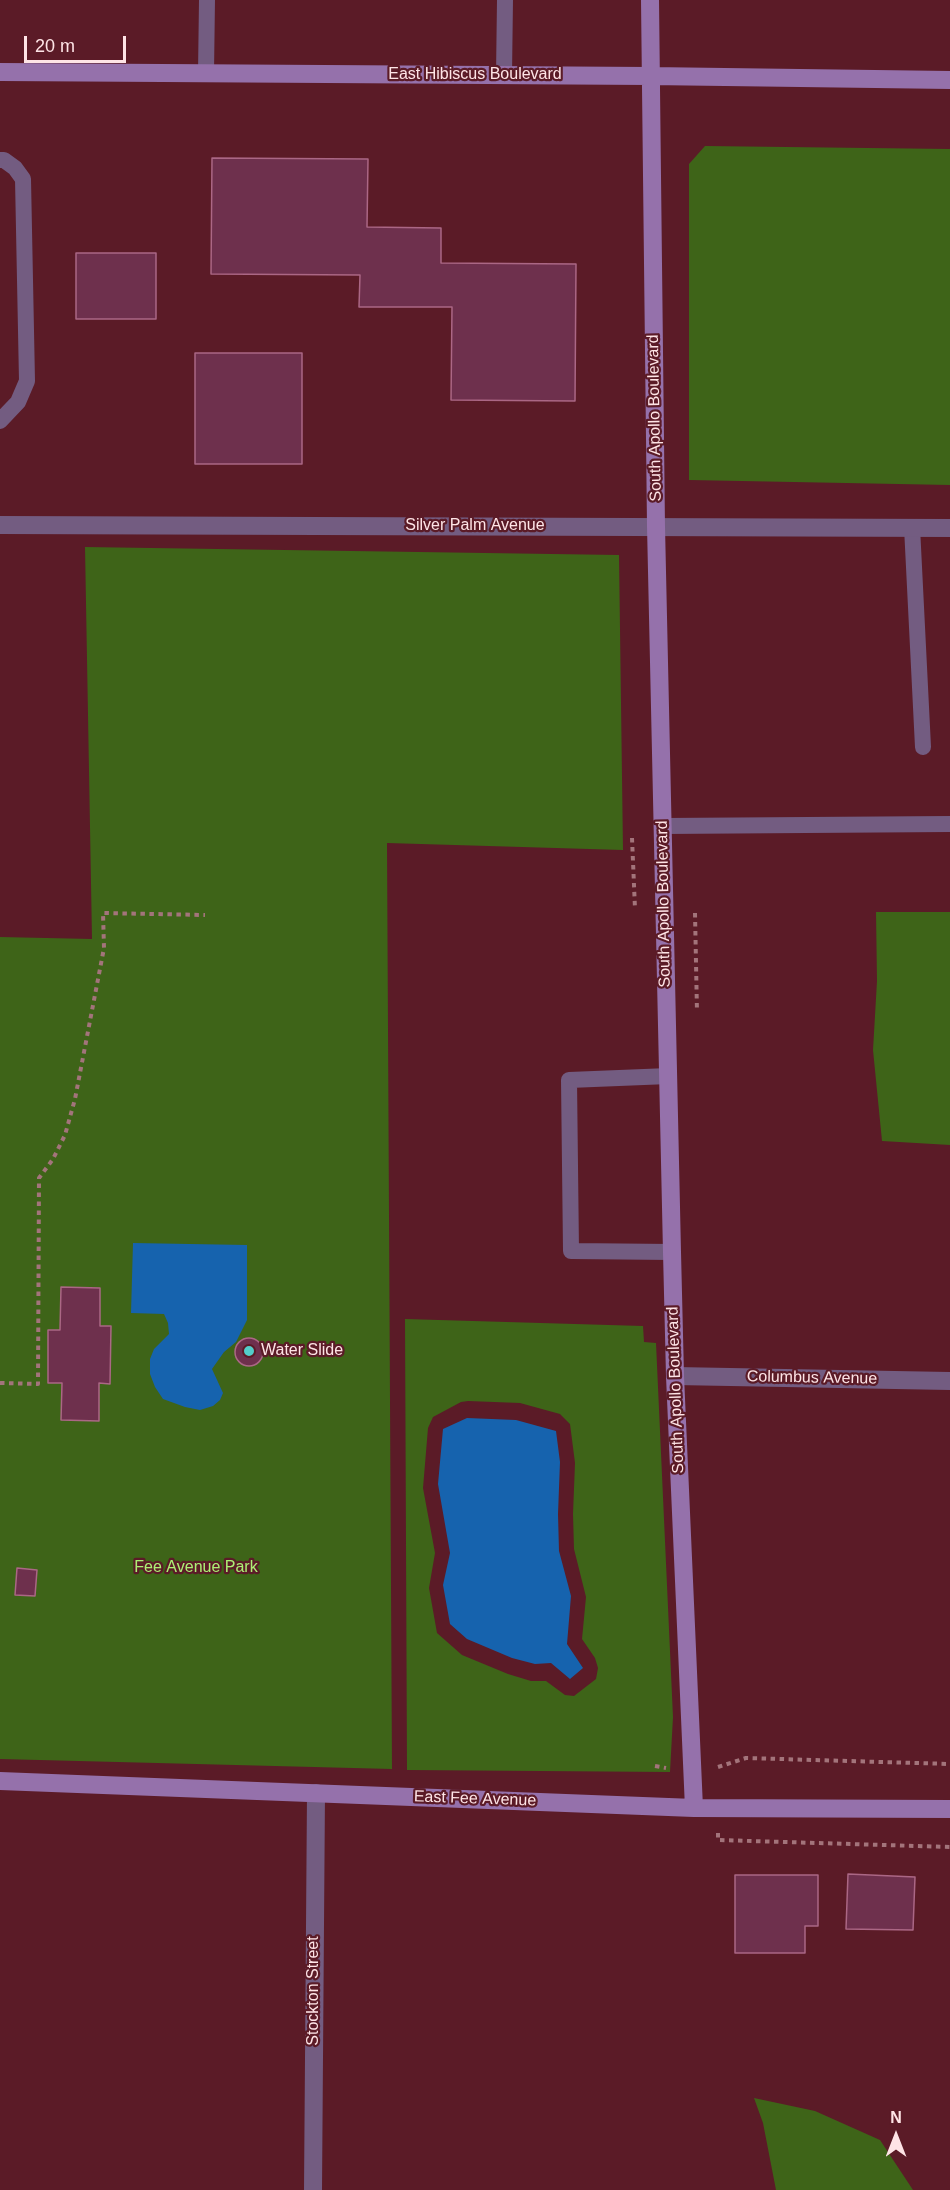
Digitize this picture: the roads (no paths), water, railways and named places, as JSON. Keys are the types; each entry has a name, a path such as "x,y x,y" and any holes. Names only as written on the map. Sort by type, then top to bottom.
{"street":[{"name":"South Apollo Boulevard","path":"650,0 656,526 675,1376 694,1808"},
{"name":"East Hibiscus Boulevard","path":"0,72 950,80"},
{"name":"Silver Palm Avenue","path":"0,525 950,528"},
{"name":"Columbus Avenue","path":"675,1376 950,1381"},
{"name":"East Fee Avenue","path":"0,1781 694,1808 950,1809"},
{"name":"Stockton Street","path":"313,2190 316,1792"}],"lane":[{"path":"206,73 207,0"},
{"path":"504,0 504,75"},
{"path":"0,160 4,160 15,168 23,179 27,381 18,402 0,421"},
{"path":"912,527 923,747"},
{"path":"663,826 950,824"},
{"path":"669,1076 569,1080 571,1251 672,1252"}],"water":[{"path":"133,1243 247,1245 247,1320 236,1342 224,1352 212,1369 223,1393 220,1400 213,1406 200,1410 185,1407 163,1399 155,1387 150,1374 150,1359 154,1349 169,1334 168,1323 164,1314 131,1313"},
{"path":"467,1418 516,1420 556,1431 560,1462 559,1551 571,1596 567,1644 583,1668 570,1679 551,1663 535,1664 512,1658 467,1639 450,1624 443,1585 450,1553 438,1484 443,1429"}],"place":[{"name":"Water Slide","path":"249,1351"}],"park label":[{"name":"Fee Avenue Park","path":"196,1568"}]}
